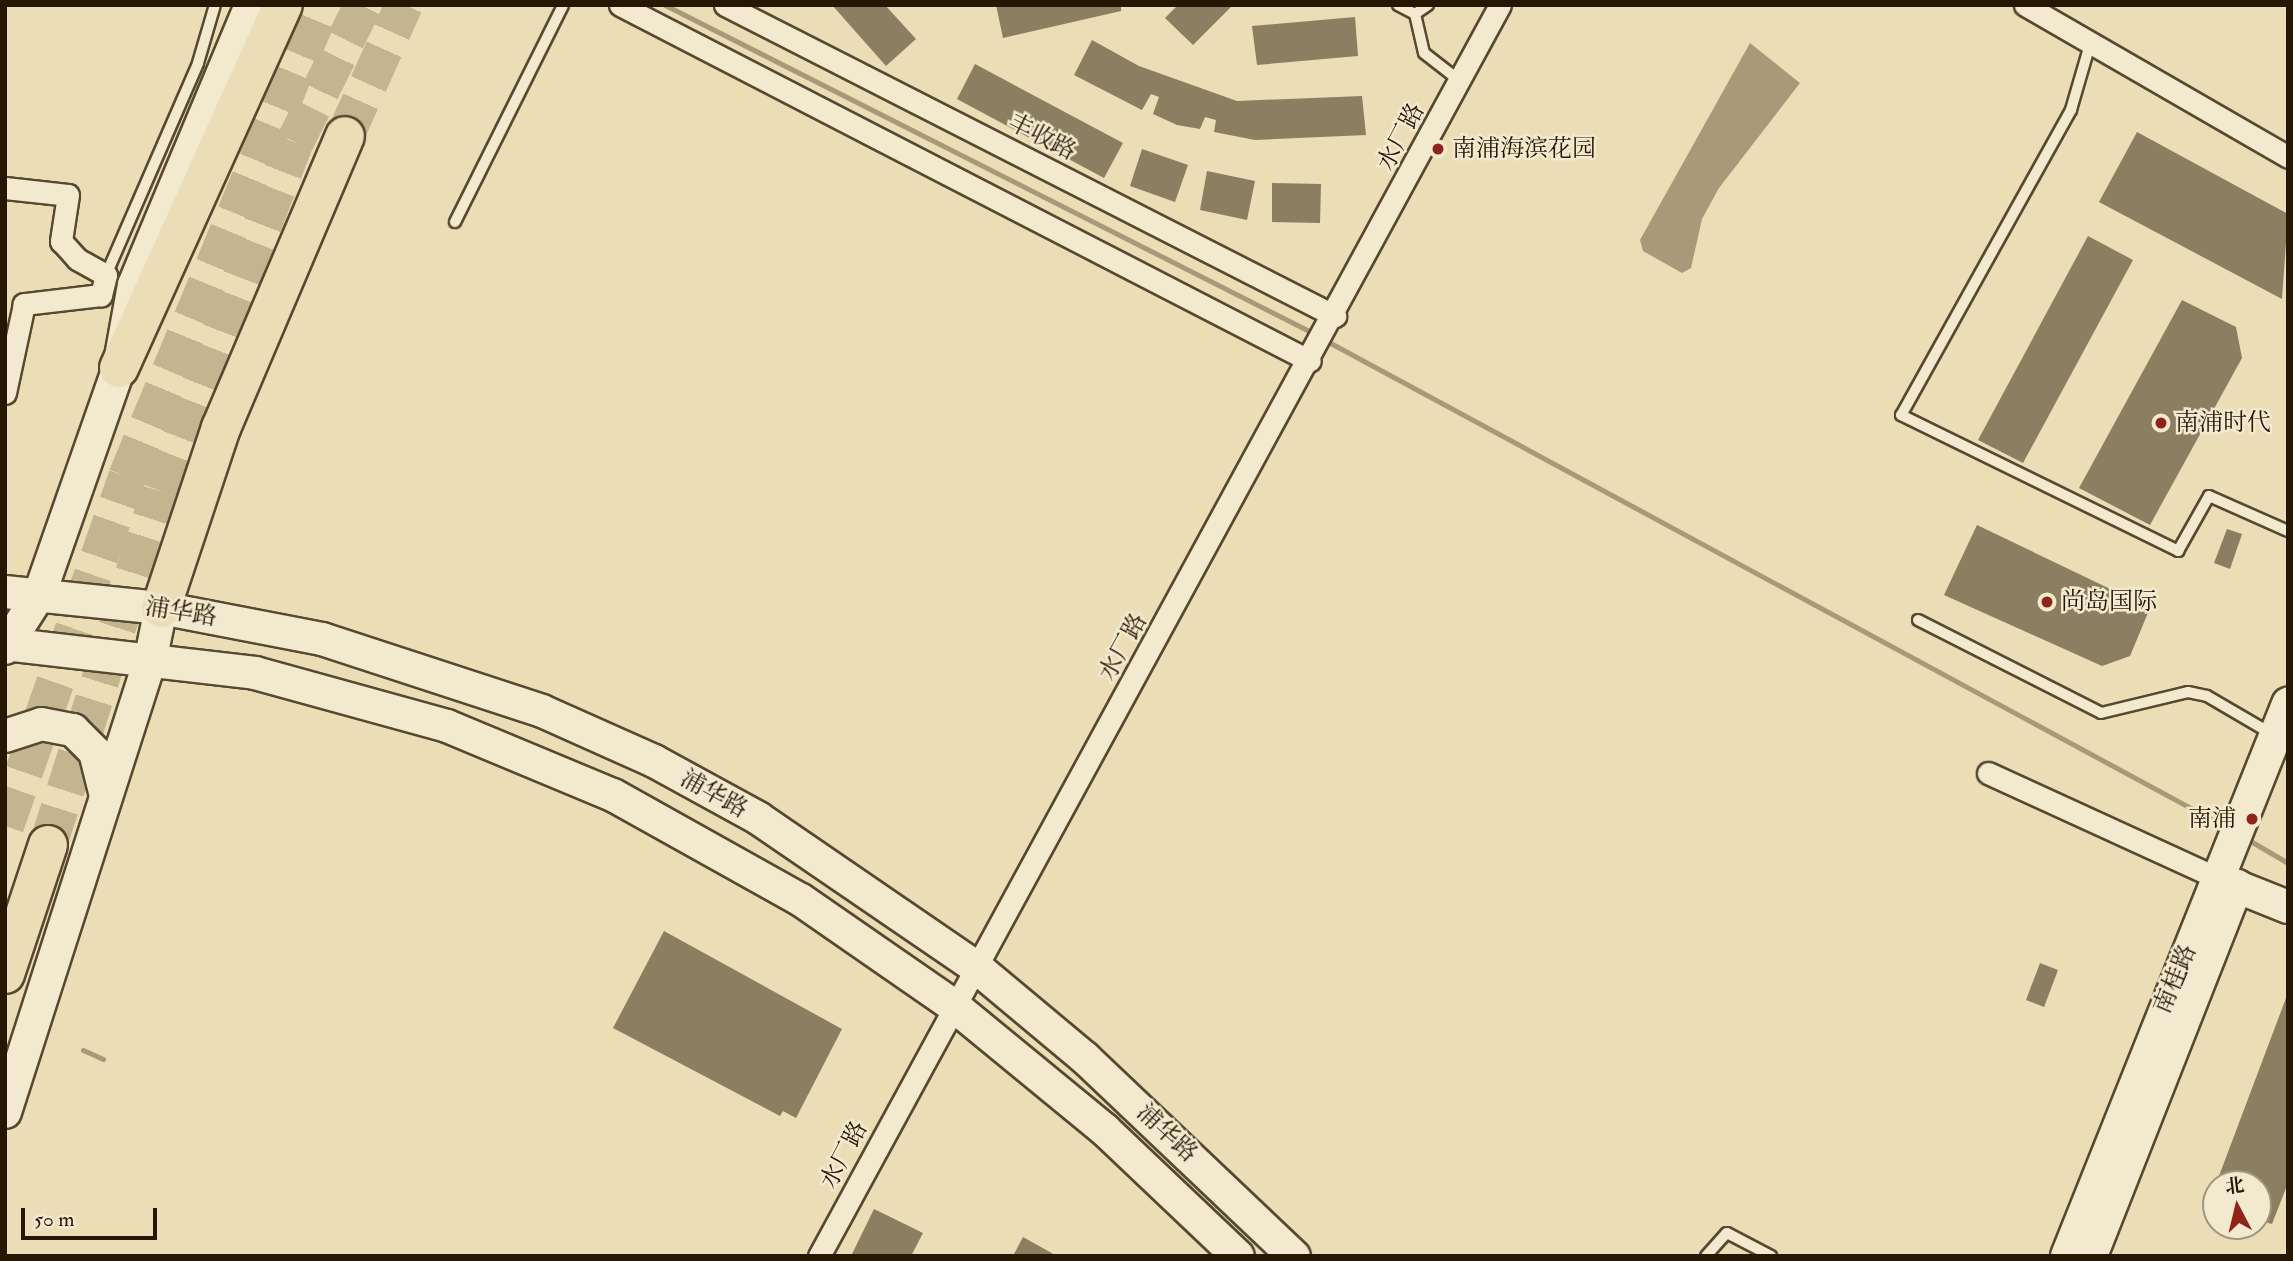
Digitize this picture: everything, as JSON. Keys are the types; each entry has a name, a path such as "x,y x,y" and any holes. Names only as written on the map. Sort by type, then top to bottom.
{"highway":[{"path":"120,368 283,5"},
{"path":"161,608 221,428 345,136"},
{"path":"5,974 48,845"}],"main road":[{"path":"6,645 40,593 120,368 134,285 251,5"},
{"name":"浦华路","path":"5,592 40,593 161,608 322,639 542,710 654,761 758,818 976,967 1085,1058 1294,1256"},
{"path":"5,1112 151,657 161,608"},
{"name":"浦华路","path":"6,645 151,657 255,673 366,700 521,754 690,835 812,907 954,1006 1105,1130 1238,1256"},
{"name":"南桂路","path":"2091,1256 2239,854 2281,748 2288,704"},
{"path":"5,736 41,724 73,730 95,752 107,798"},
{"path":"2239,854 2288,907"},
{"name":"南桂路","path":"2067,1256 2239,854"}],"street":[{"path":"620,5 1313,357"},
{"name":"丰收路","path":"725,5 1331,324"},
{"name":"水厂路","path":"819,1256 1331,324 1500,5"},
{"path":"2025,5 2288,157"},
{"path":"5,188 68,195 61,241 77,259 106,275 101,295 24,304 5,393"},
{"path":"1988,773 2239,854"}],"lane":[{"path":"106,275 198,63 215,5"},
{"path":"455,222 563,5"},
{"path":"1398,5 1415,14 1424,53 1460,82"},
{"path":"1415,14 1428,5"},
{"path":"2091,41 2071,110 1902,415 2178,551 2209,496 2288,531"},
{"path":"1918,620 2101,713 2188,692 2207,696 2281,748"},
{"path":"1706,1256 1727,1233 1756,1252 1771,1256"}],"shaded area":[{"path":"1750,43 1800,83 1719,188 1702,219 1691,268 1682,273 1643,251 1640,240"}],"building":[{"path":"832,5 885,5 916,39 886,66"},
{"path":"996,5 1121,5 1121,11 1003,38"},
{"path":"1178,5 1233,5 1193,45 1165,18"},
{"path":"1355,17 1358,56 1257,65 1252,26"},
{"path":"1092,40 1139,66 1237,101 1362,96 1366,135 1255,140 1214,132 1216,120 1205,117 1200,129 1177,125 1153,114 1159,97 1151,94 1142,110 1074,75"},
{"path":"975,64 1123,143 1104,178 957,99"},
{"path":"2137,132 2288,214 2282,299 2099,202"},
{"path":"1142,149 1188,165 1175,202 1130,186"},
{"path":"1207,171 1255,181 1247,220 1200,210"},
{"path":"1272,183 1321,184 1320,223 1272,222"},
{"path":"2088,236 2133,260 2023,463 1978,440"},
{"name":"南浦时代","path":"2182,300 2236,327 2242,358 2150,525 2079,488"},
{"name":"尚岛国际","path":"1977,525 2150,608 2130,656 2102,666 1944,595"},
{"path":"2227,529 2242,534 2230,569 2214,563"},
{"path":"664,931 842,1029 796,1118 783,1111 780,1116 613,1028"},
{"path":"2040,963 2058,970 2044,1007 2026,1000"},
{"path":"2286,998 2288,1183 2272,1224 2272,1170 2221,1170"},
{"path":"874,1209 923,1233 911,1256 851,1256"},
{"path":"1023,1237 1057,1256 1013,1256"}],"waterway":[{"path":"665,5 1315,334"},
{"path":"1323,339 2226,827"},
{"path":"2247,839 2288,863"},
{"path":"83,1050 103,1059"}],"tunnel":[{"path":"5,826 127,477 322,5"},
{"path":"48,845 160,491 295,142 363,5"},
{"path":"345,136 404,5"}],"place":[{"name":"南浦海滨花园","path":"1438,149"},
{"name":"南浦时代","path":"2161,423"},
{"name":"尚岛国际","path":"2047,602"},
{"name":"南浦","path":"2252,819"}]}
